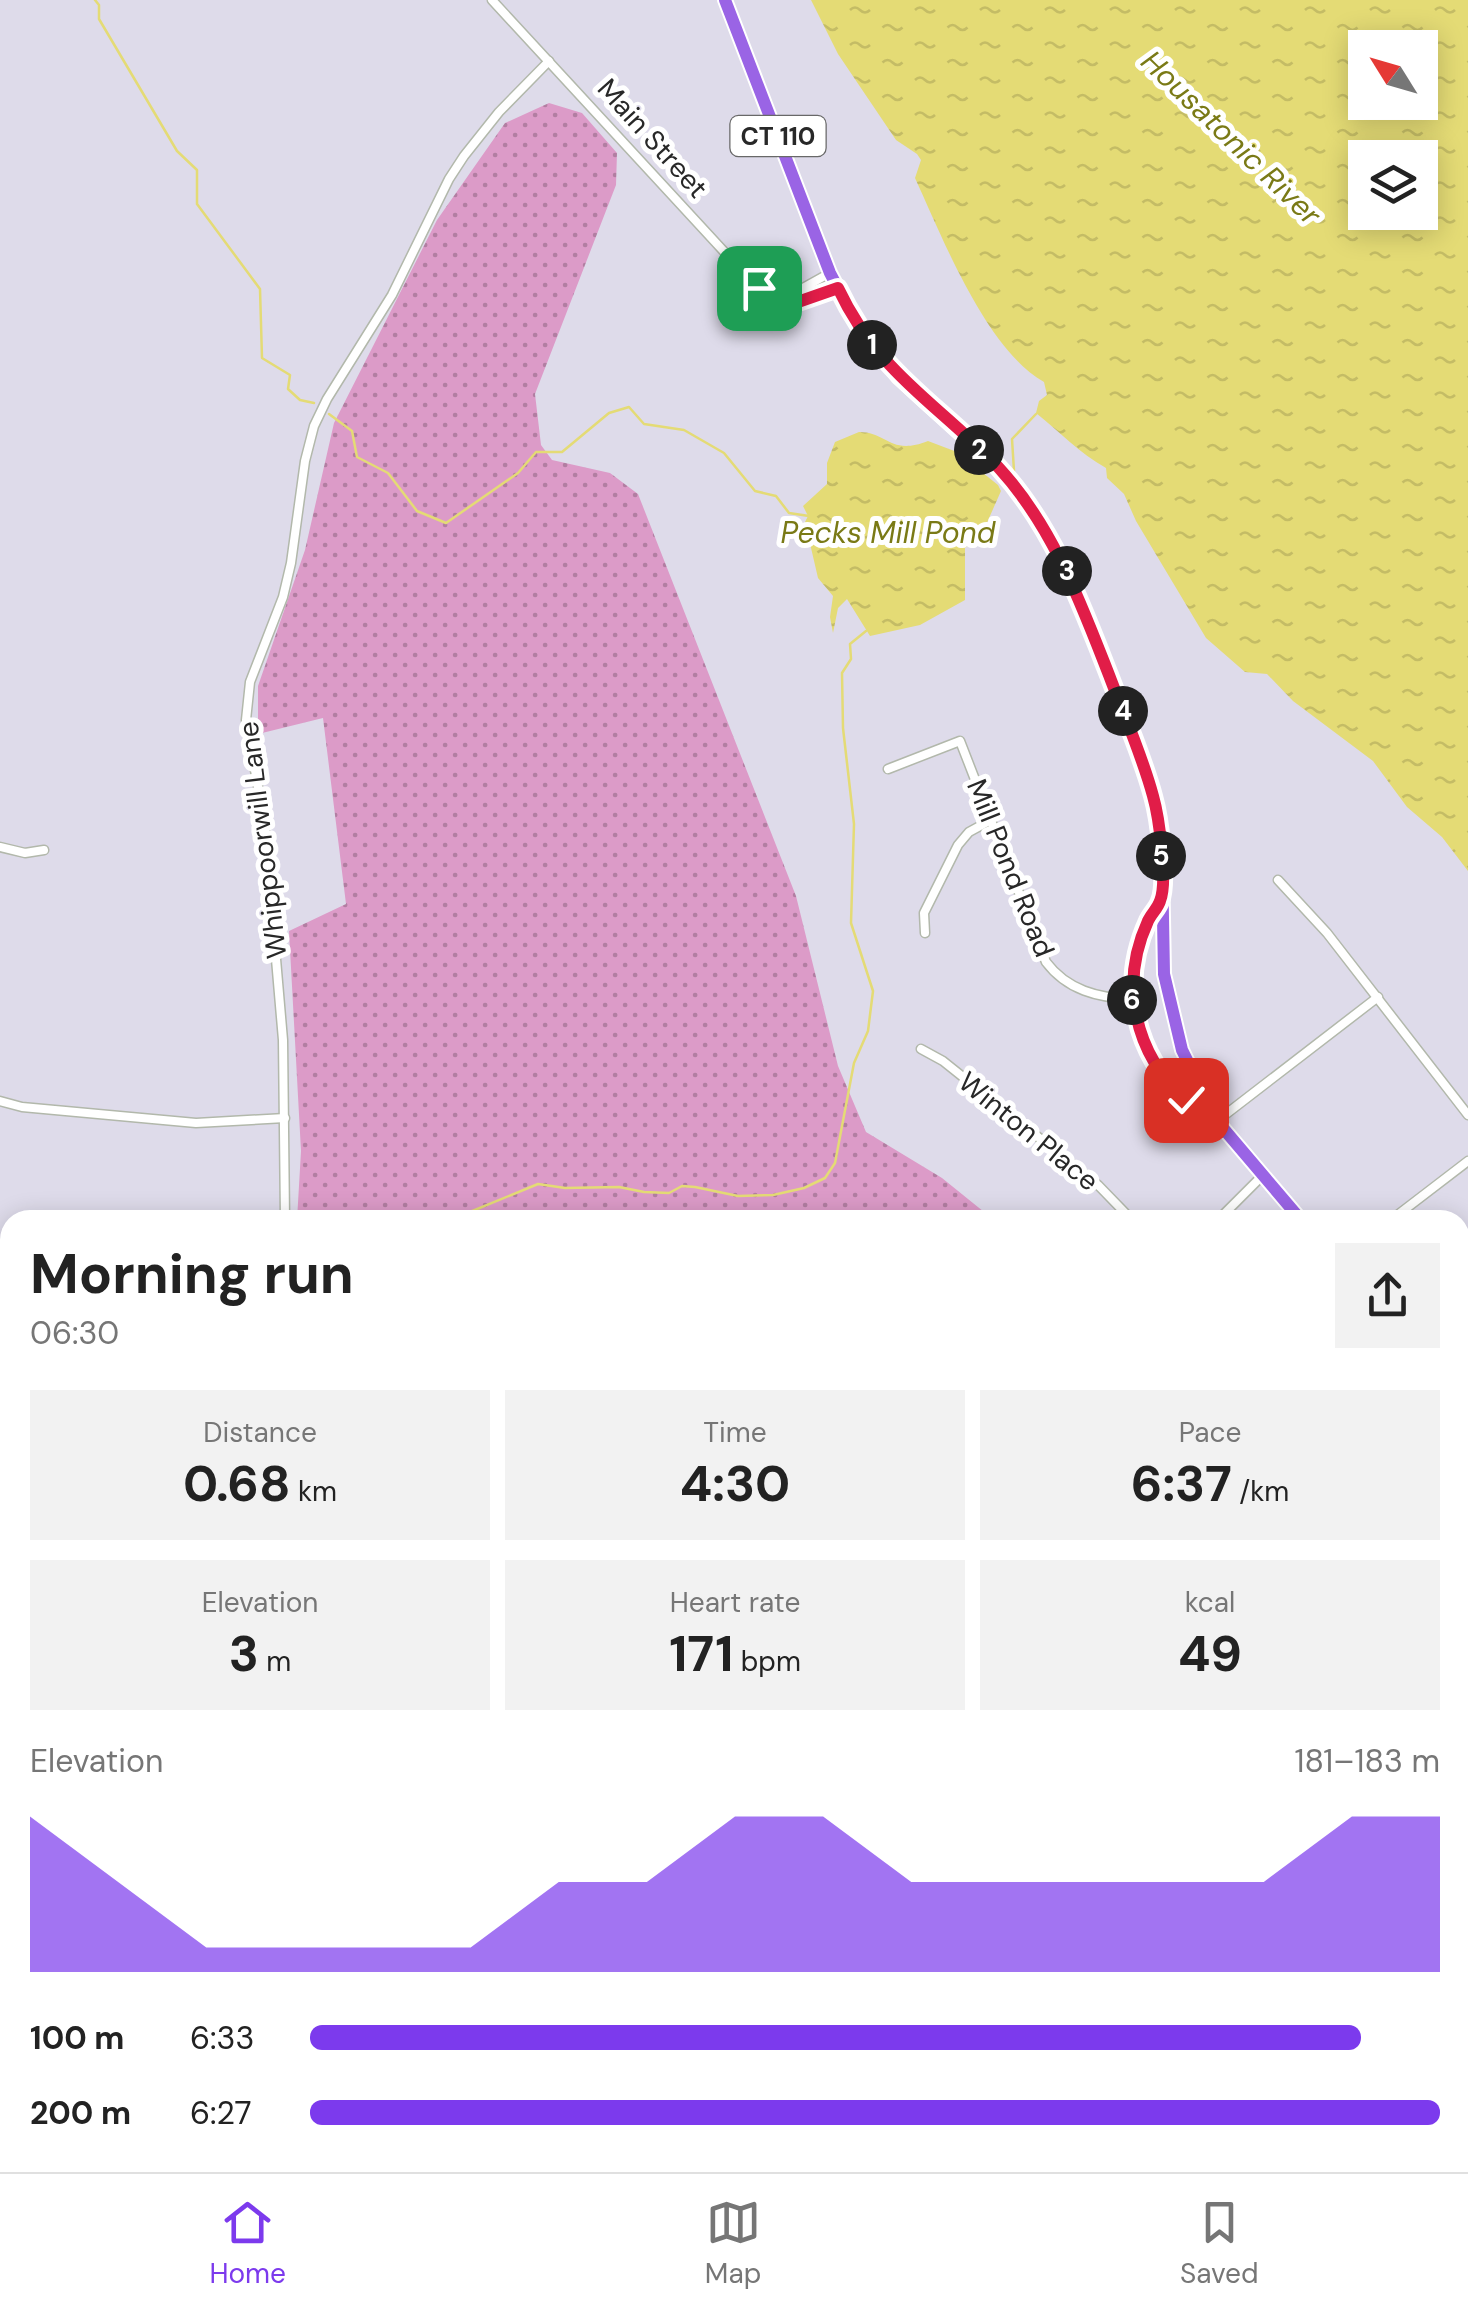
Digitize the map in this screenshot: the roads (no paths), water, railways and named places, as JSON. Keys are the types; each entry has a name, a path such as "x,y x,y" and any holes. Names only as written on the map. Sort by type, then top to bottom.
{"main road":[{"name":"CT 110","path":"724,0 830,273 856,323 892,369 1006,477 1034,512 1066,570 1137,747 1159,825 1164,974 1175,1029 1199,1090 1217,1121 1292,1210"}],"street":[{"name":"Main Street","path":"492,0 746,277 766,292 784,298"},
{"name":"Whippoorwill Lane","path":"285,1210 286,1118 278,979 264,820 248,736 246,703 250,682 287,580 305,460 326,399 392,295 449,179 480,134 550,61"},
{"path":"784,298 830,273"},
{"path":"784,298 798,302 838,288"},
{"name":"Mill Pond Road","path":"888,769 960,740 1046,962 1056,975 1084,991 1132,999"},
{"path":"925,933 924,913 962,838 990,820"},
{"path":"0,847 25,852 44,850"},
{"path":"1278,880 1310,912 1468,1116"},
{"path":"1162,900 1141,940 1132,999 1139,1032 1161,1072 1180,1094 1217,1121 1378,997"},
{"name":"Winton Place","path":"921,1050 943,1061 1098,1185 1122,1210"},
{"path":"0,1101 22,1108 179,1122 286,1118"},
{"path":"1405,1210 1468,1161"},
{"path":"1228,1210 1262,1176"}],"water":[{"name":"Housatonic River","path":"811,0 1468,0 1468,871 1442,837 1407,807 1373,761 1293,701 1267,674 1245,672 1206,638 1124,494 1107,478 1106,468 1036,413 1039,401 1047,395 1044,382 1003,345 985,319 915,178 921,160 896,140 838,54"},
{"name":"Pecks Mill Pond","path":"859,432 897,445 928,441 957,452 1001,491 982,534 965,548 965,600 920,625 870,636 847,599 838,608 833,633 833,596 818,578 803,506 827,484 827,463 835,442"}],"waterway":[{"path":"95,0 99,19 177,151 197,170 197,204 260,289 262,358 290,375 288,389 300,400 314,403"},
{"path":"329,414 352,431 357,457 388,473 417,511 446,523 518,473 536,452 562,452 609,413 629,407 644,424 684,430 724,453 755,491 776,496 789,513 809,516"},
{"path":"1010,474 1014,471 1012,439 1036,414"},
{"path":"475,1210 538,1184 669,1193 682,1186 738,1196 773,1195 825,1178 835,1163 854,1063 868,1031 873,991 851,923 854,824 843,728 842,673 851,659 850,644 866,631"}]}
